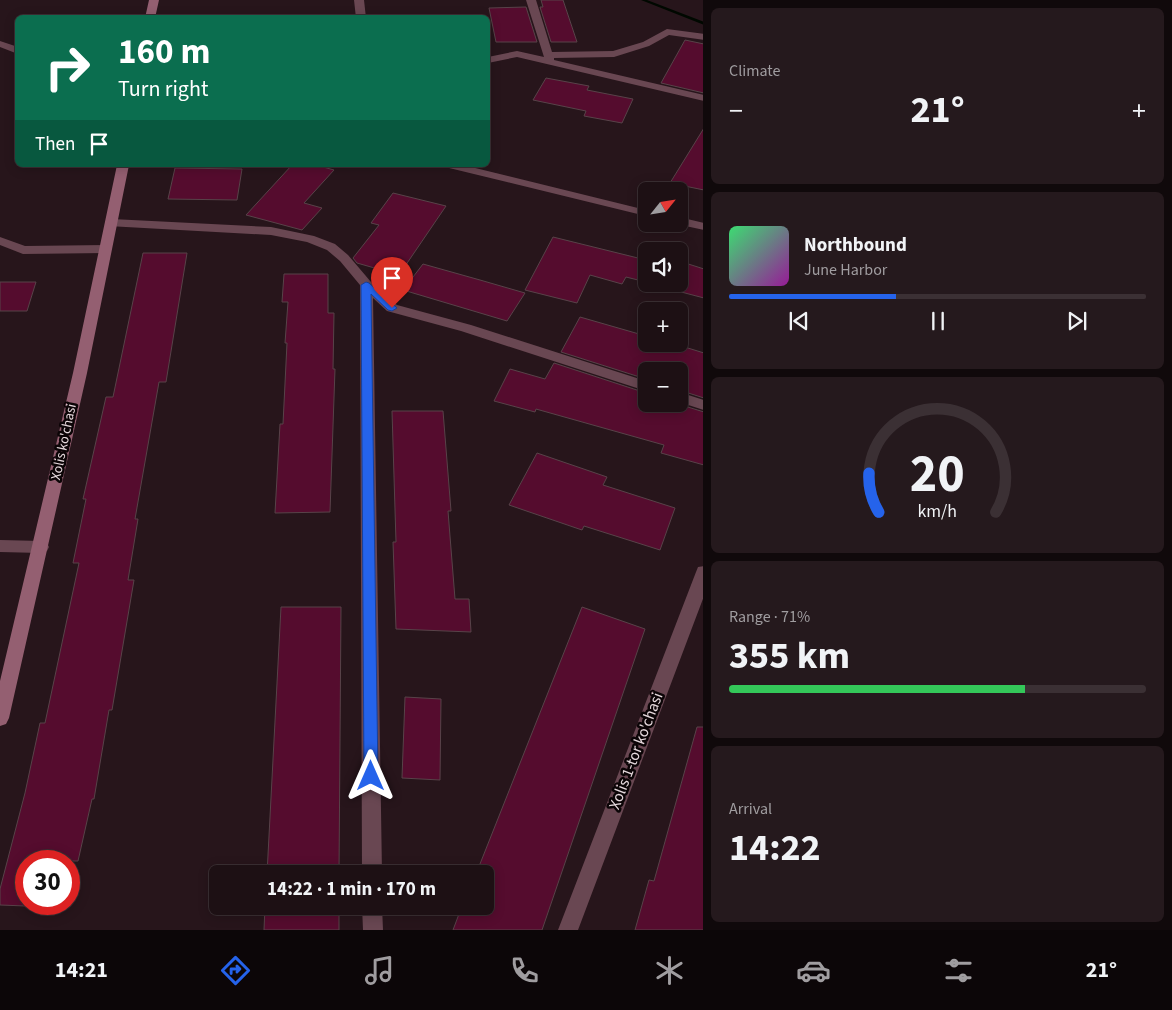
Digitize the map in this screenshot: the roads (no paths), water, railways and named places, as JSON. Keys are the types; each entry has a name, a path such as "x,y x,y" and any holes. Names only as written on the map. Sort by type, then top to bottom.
{"street":[{"path":"151,15 154,0"},
{"path":"359,0 361,15"},
{"path":"531,0 549,58"},
{"path":"549,58 614,54 646,44 667,32 703,37"},
{"path":"0,44 15,50"},
{"path":"490,60 517,54 549,58 703,98"},
{"name":"Xolis ko'chasi","path":"0,718 41,547 123,167"},
{"path":"457,167 638,212"},
{"path":"112,223 272,231 310,239 331,247 366,285 392,308 466,328 638,383"},
{"path":"688,224 703,228"},
{"path":"0,241 23,250 106,249"},
{"path":"366,285 372,865"},
{"path":"688,400 703,405"},
{"path":"0,546 41,547"},
{"name":"Xolis 1-tor ko'chasi","path":"568,930 698,601 703,572"},
{"path":"372,915 373,930"}],"waterway":[{"path":"643,0 703,24"}]}
